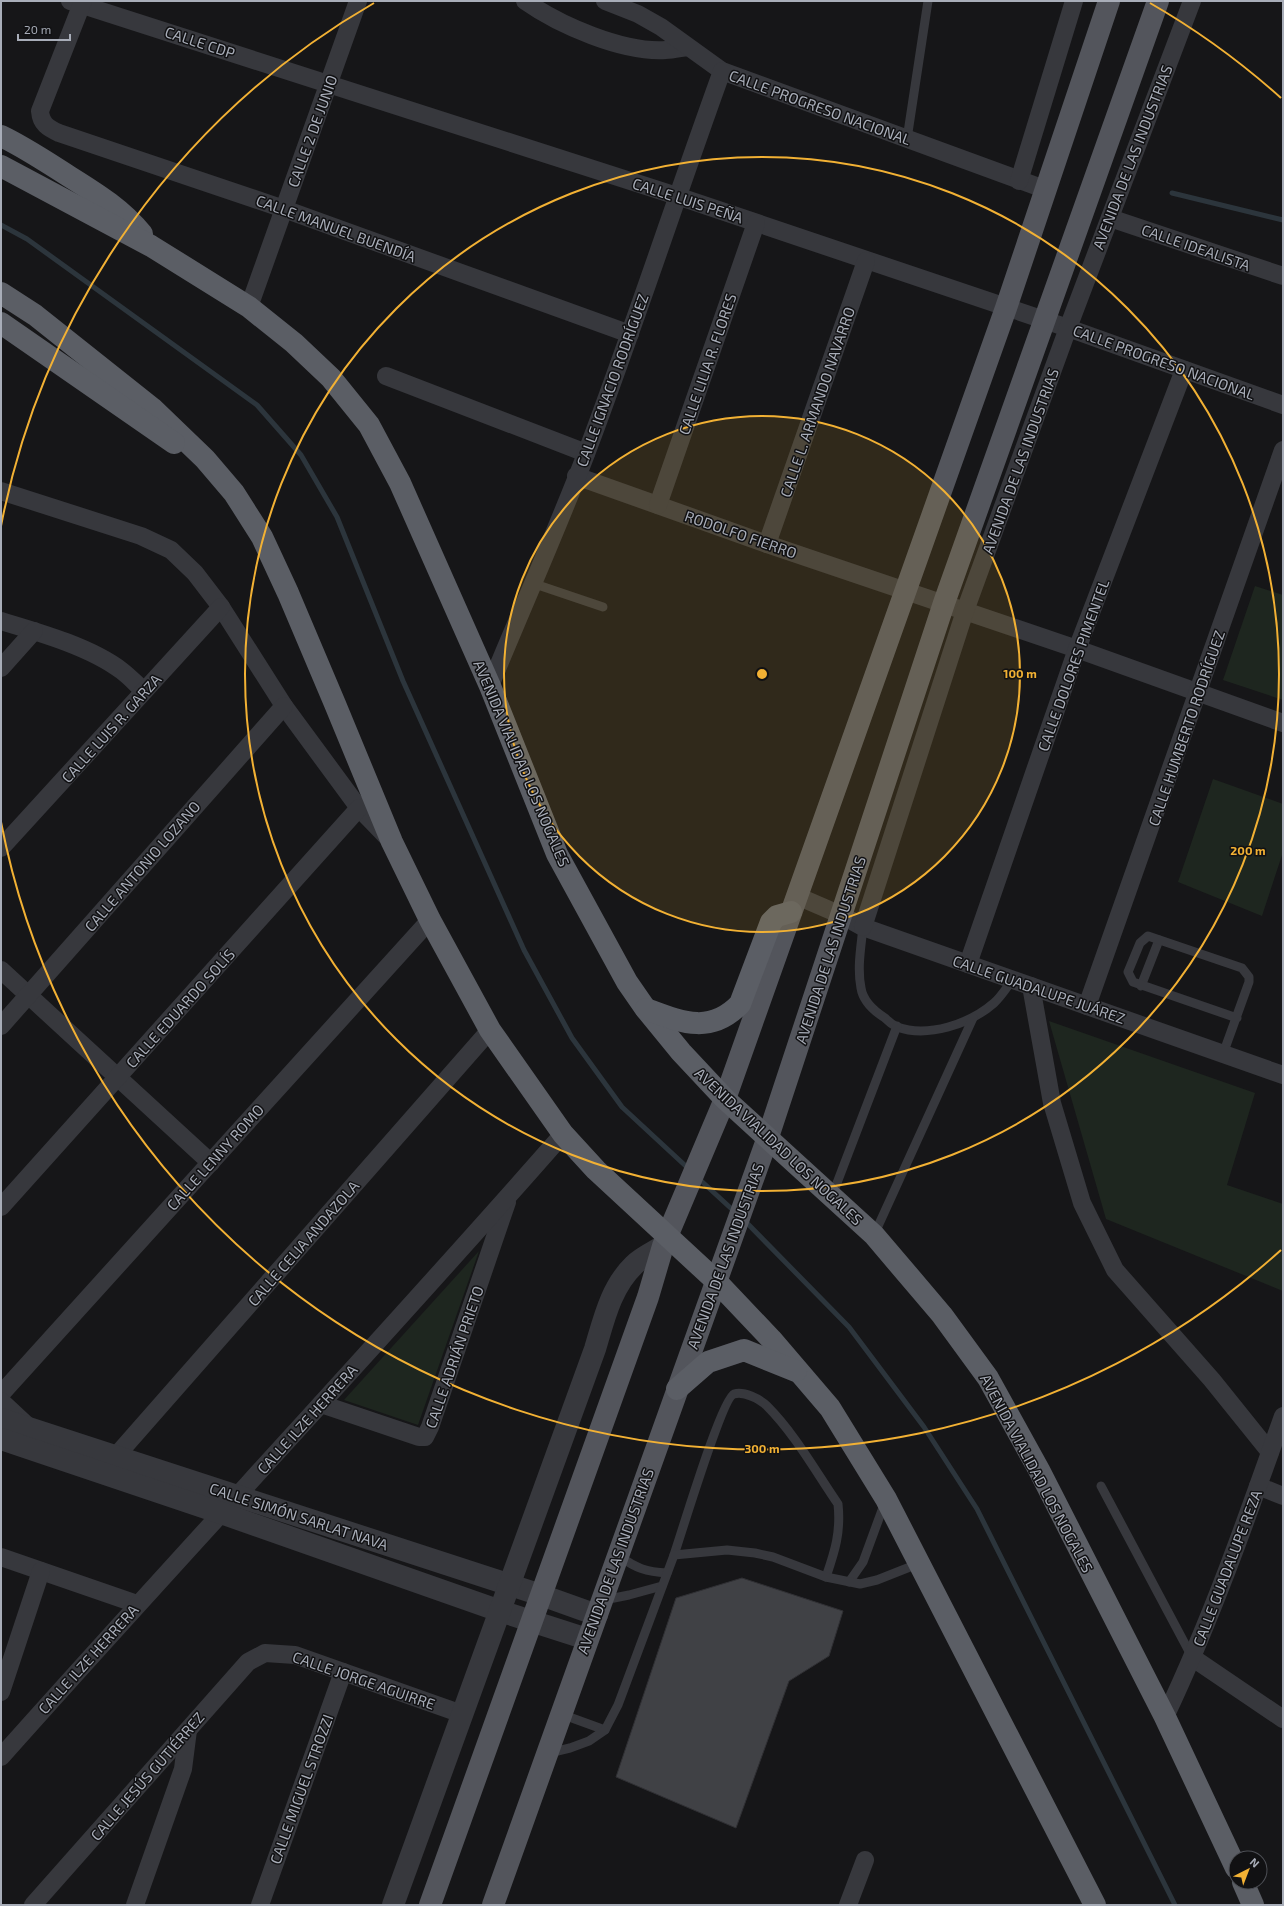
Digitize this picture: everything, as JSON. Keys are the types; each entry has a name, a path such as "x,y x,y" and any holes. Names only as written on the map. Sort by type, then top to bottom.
{"highway":[{"path":"1,136 23,146 104,198 130,220 151,246"},
{"name":"AVENIDA VIALIDAD LOS NOGALES","path":"1,166 151,246 249,307 294,343 331,378 368,425 400,483 490,686 557,854 627,982 645,1008 681,1052 725,1099 874,1235 942,1315 988,1378 1039,1470 1165,1717 1228,1851"},
{"path":"1,293 35,315 152,408 206,459 234,493 262,537 335,704 392,842 430,920 490,1030 563,1134 665,1241 716,1281 771,1339 830,1408 886,1499 1095,1905"},
{"path":"1,323 168,440 206,459"},
{"path":"645,1008 682,1022 701,1023 717,1021 732,1012 740,1004 771,922 794,904"},
{"path":"677,1389 708,1362 744,1350 799,1371"}],"main road":[{"path":"430,1905 533,1622 541,1595 648,1297 665,1241 725,1099 1006,308 1047,190 1109,1"},
{"name":"AVENIDA DE LAS INDUSTRIAS","path":"493,1905 677,1389 748,1196 944,603 1158,1"},
{"path":"1150,22 1167,1"}],"street":[{"name":"CALLE 2 DE JUNIO","path":"249,307 358,1"},
{"path":"525,1 544,14 570,27 621,45 665,50 687,47"},
{"name":"CALLE PROGRESO NACIONAL","path":"605,1 638,14 661,27 722,71 1047,190"},
{"path":"1019,181 1074,1"},
{"name":"AVENIDA DE LAS INDUSTRIAS","path":"863,927 965,611 1068,328 1192,1"},
{"name":"CALLE CDP","path":"78,2 329,84"},
{"name":"CALLE MANUEL BUENDÍA","path":"78,2 40,111 43,123 58,133 284,209 630,334"},
{"name":"CALLE IGNACIO RODRÍGUEZ","path":"490,686 586,454 630,334 677,196 722,71"},
{"name":"CALLE LUIS PEÑA","path":"329,84 677,196 1045,321"},
{"name":"CALLE IDEALISTA","path":"1110,218 1283,276"},
{"name":"CALLE LILIA R. FLORES","path":"658,505 756,223"},
{"name":"CALLE L. ARMANDO NAVARRO","path":"768,544 866,261"},
{"name":"CALLE PROGRESO NACIONAL","path":"1045,321 1283,404"},
{"name":"CALLE DOLORES PIMENTEL","path":"968,964 1077,649 1184,370"},
{"path":"386,376 586,454"},
{"name":"CALLE HUMBERTO RODRÍGUEZ","path":"1087,1006 1283,450"},
{"name":"RODOLFO FIERRO","path":"576,476 905,591"},
{"path":"1,491 141,536 171,550 195,573 221,607 284,706 359,808 392,842"},
{"path":"905,591 1077,649 1283,723"},
{"name":"CALLE LUIS R. GARZA","path":"1,848 221,607"},
{"path":"1,621 34,631 100,657 122,671 144,691"},
{"path":"1,668 34,631"},
{"name":"CALLE ANTONIO LOZANO","path":"1,1026 284,706"},
{"name":"CALLE EDUARDO SOLÍS","path":"1,1207 359,808"},
{"name":"CALLE GUADALUPE JUÁREZ","path":"794,904 841,915 863,927 1283,1074"},
{"name":"CALLE LENNY ROMO","path":"1,1394 430,920"},
{"path":"1,970 211,1163"},
{"path":"1031,986 1054,1110 1082,1203 1115,1270 1212,1380 1270,1452"},
{"name":"CALLE CELIA ANDAZOLA","path":"116,1456 490,1030"},
{"name":"CALLE ILZE HERRERA","path":"1,1757 137,1604 221,1513 239,1496 563,1134"},
{"name":"CALLE ADRIÁN PRIETO","path":"321,1404 419,1437 425,1437 430,1427 509,1195"},
{"path":"393,1905 595,1349 611,1298 621,1280 635,1264 665,1241"},
{"path":"1,1401 32,1430"},
{"name":"CALLE GUADALUPE REZA","path":"1165,1717 1193,1658 1283,1416"},
{"name":"CALLE SIMÓN SARLAT NAVA","path":"1,1419 509,1585 541,1595 600,1607"},
{"name":"CALLE SIMÓN SARLAT NAVA","path":"1,1439 221,1513 500,1611 588,1639"},
{"path":"1258,1486 1283,1496"},
{"path":"1,1557 137,1604"},
{"path":"1,1692 41,1571"},
{"name":"CALLE JORGE AGUIRRE","path":"265,1653 295,1655 462,1714"},
{"name":"CALLE JESÚS GUTIÉRREZ","path":"33,1905 248,1662 265,1653"},
{"path":"1193,1658 1283,1719"},
{"name":"CALLE MIGUEL STROZZI","path":"260,1905 343,1672"},
{"path":"135,1905 183,1769 188,1730"},
{"path":"848,1905 865,1860"}],"lane":[{"path":"907,139 928,1"},
{"path":"532,583 603,607"},
{"path":"863,927 859,961 861,988 866,1000 876,1012 897,1026 927,1031 952,1026 973,1018 994,1003 1013,979"},
{"path":"1223,1054 1236,1018 1249,982 1246,971 1242,968 1148,936 1143,938 1128,972 1134,982 1141,986 1236,1018"},
{"path":"1141,986 1159,940"},
{"path":"874,1235 973,1018"},
{"path":"832,1196 897,1026"},
{"path":"547,1754 589,1741 605,1730 618,1705 674,1555 719,1420 729,1398 734,1394 749,1396 766,1405 788,1431 838,1504 838,1541 826,1577"},
{"path":"1101,1486 1193,1658"},
{"path":"849,1582 863,1562 886,1499"},
{"path":"674,1555 727,1550 738,1551 773,1557 826,1577 865,1584 920,1563"},
{"path":"618,1556 634,1567 651,1572 667,1573"},
{"path":"600,1607 629,1595 662,1586"},
{"path":"561,1714 605,1730"}],"shaded area":[{"path":"1255,586 1283,595 1283,700 1223,680"},
{"path":"1213,779 1283,804 1283,852 1262,916 1178,882"},
{"path":"1049,1021 1255,1093 1227,1185 1283,1204 1283,1291 1106,1219"},
{"path":"479,1251 418,1425 344,1400"}],"building":[{"path":"742,1578 843,1611 829,1656 789,1681 736,1828 616,1777 676,1598"}],"waterway":[{"path":"1172,193 1283,220"},
{"path":"1,225 27,239 257,405 301,455 337,517 403,681 524,950 572,1038 622,1107 690,1170"},
{"path":"698,1178 735,1212"},
{"path":"744,1220 849,1327 924,1427 977,1509 1175,1905"}]}
